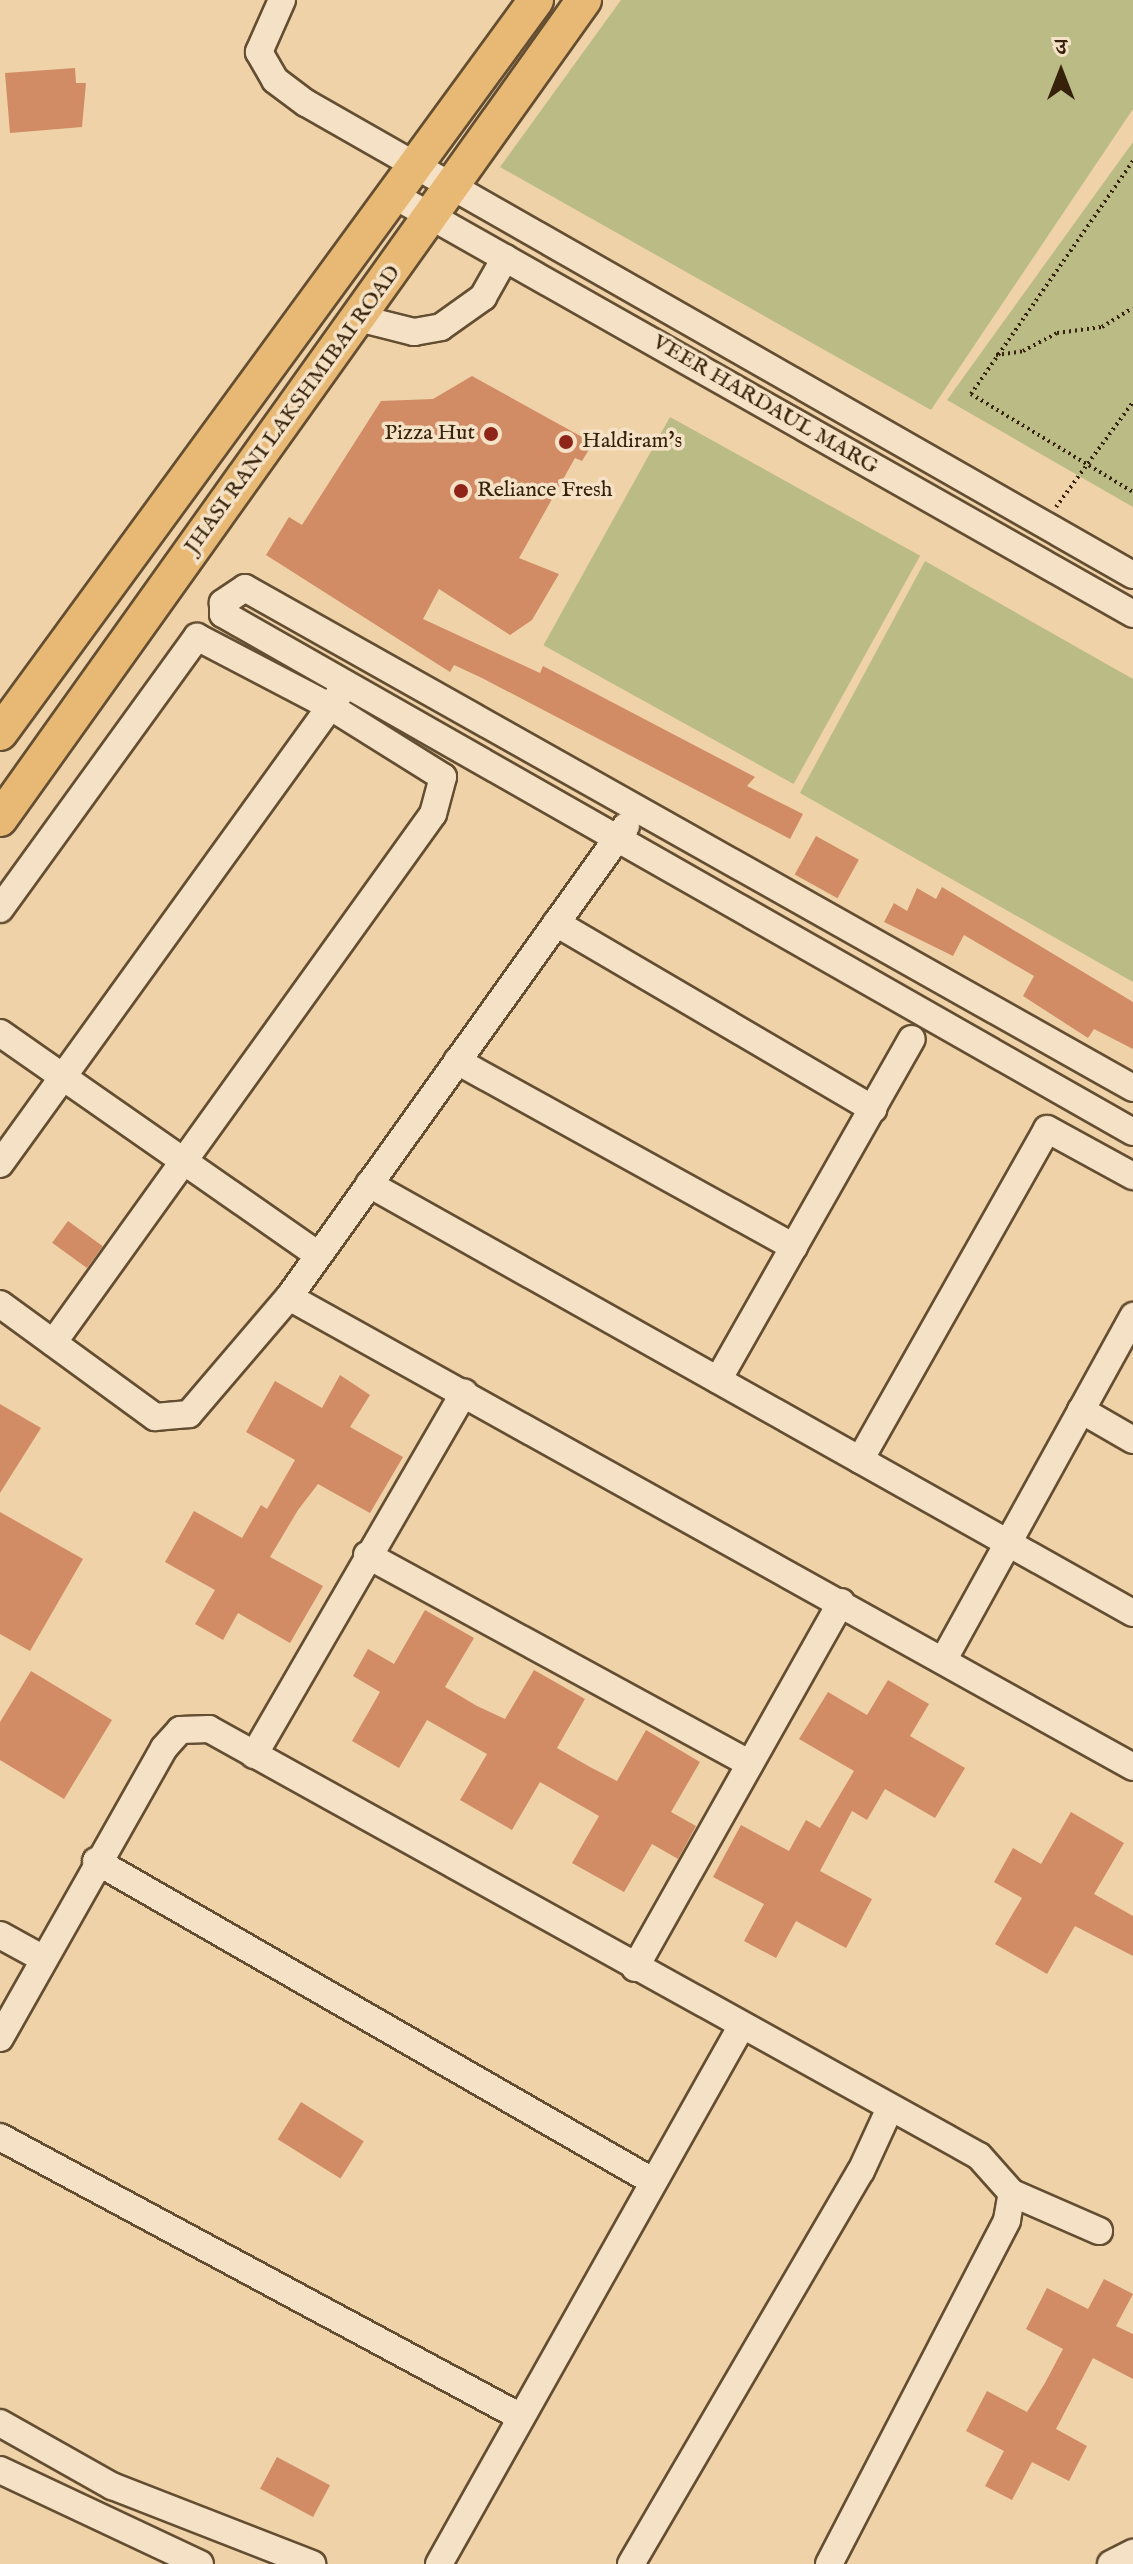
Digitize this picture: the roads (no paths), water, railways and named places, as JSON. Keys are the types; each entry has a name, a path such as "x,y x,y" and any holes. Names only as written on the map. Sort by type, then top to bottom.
{"main road":[{"name":"JHASI RANI LAKSHMIBAI ROAD","path":"0,733 406,184 536,0"},
{"name":"JHASI RANI LAKSHMIBAI ROAD","path":"0,819 584,0"}],"street":[{"name":"VEER HARDAUL MARG","path":"282,0 262,35 265,67 406,184 1044,524 1133,575"},
{"name":"VEER HARDAUL MARG","path":"440,204 505,258 1133,614"},
{"path":"358,318 414,332 441,327 483,297 505,258"},
{"path":"1133,1088 245,588 223,603 223,614 1133,1132"},
{"path":"0,909 197,637 331,707 435,769 442,798 53,1343"},
{"path":"0,1164 346,684"},
{"path":"0,1304 171,1421 204,1400 289,1297 636,809"},
{"path":"556,923 873,1109"},
{"path":"0,1033 318,1255"},
{"path":"718,1380 912,1039"},
{"path":"457,1061 794,1247"},
{"path":"860,1460 1047,1129 1133,1176"},
{"path":"369,1184 1133,1613"},
{"path":"289,1297 944,1659 1133,1767"},
{"path":"944,1659 1133,1316"},
{"path":"254,1755 367,1555 464,1393"},
{"path":"1081,1410 1133,1440"},
{"path":"367,1555 750,1764"},
{"path":"635,1968 841,1602"},
{"path":"0,2038 40,1957 96,1861 180,1730 209,1729 889,2110 979,2156 1000,2171 1012,2193 1099,2231"},
{"path":"96,1861 652,2181"},
{"path":"0,1935 40,1957"},
{"path":"439,2564 517,2415 741,2027"},
{"path":"631,2564 861,2171 889,2110"},
{"path":"0,2137 517,2415"},
{"path":"829,2564 1007,2220 1012,2193"},
{"path":"0,2423 112,2486 312,2564"},
{"path":"0,2470 200,2564"},
{"path":"1111,2564 1133,2553"}],"place":[{"name":"Pizza Hut","path":"491,434"},
{"name":"Haldiram's","path":"566,442"},
{"name":"Reliance Fresh","path":"461,491"}]}
